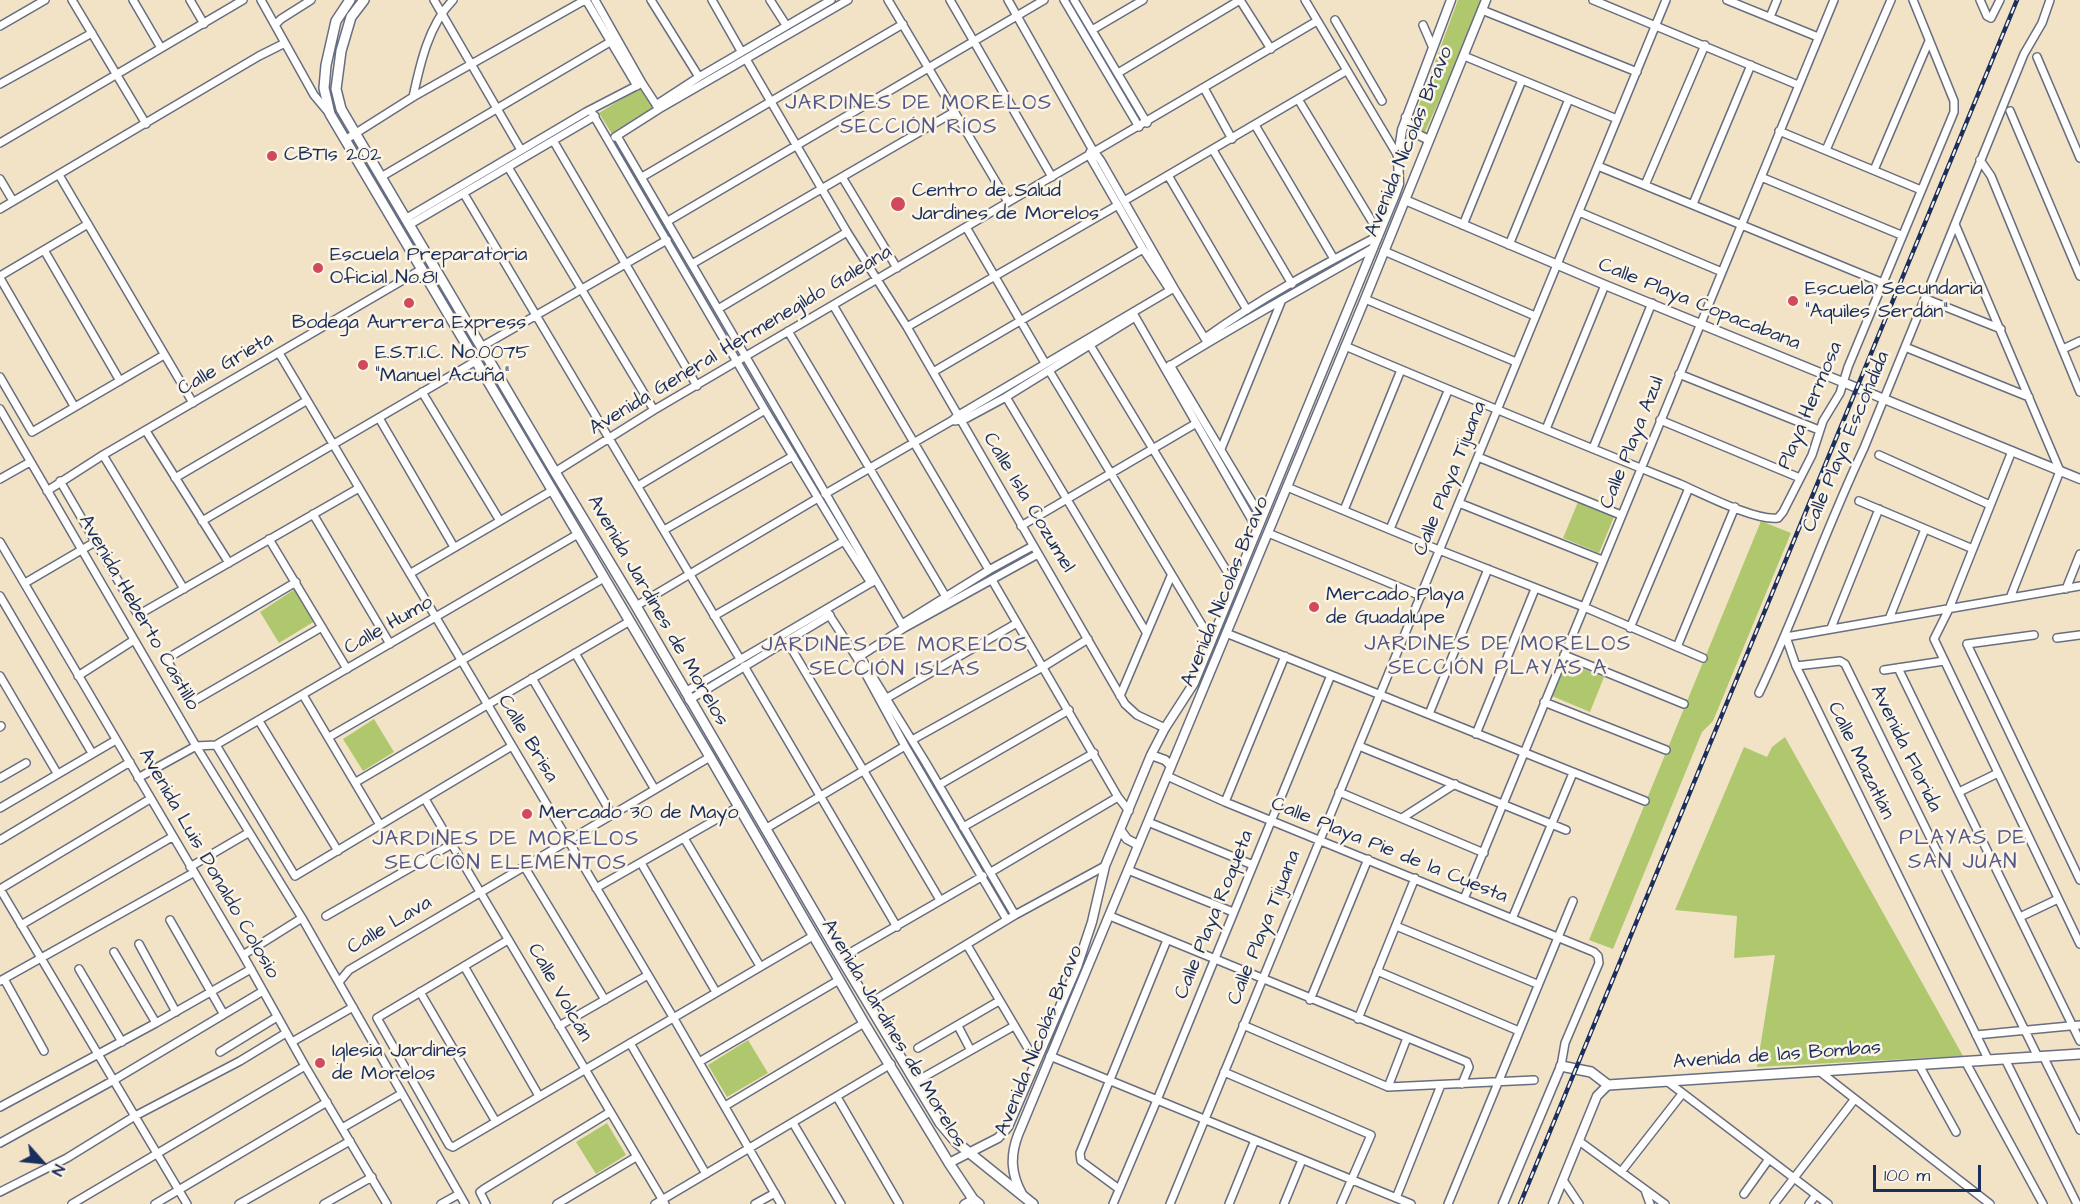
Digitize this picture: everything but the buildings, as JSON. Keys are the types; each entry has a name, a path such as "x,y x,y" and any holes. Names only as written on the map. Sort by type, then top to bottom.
{"main road":[{"name":"Avenida Jardines de Morelos","path":"350,0 336,21 326,65 324,88 330,114 710,757 864,1023 891,1064 972,1202"},
{"name":"Avenida Jardines de Morelos","path":"364,0 351,17 341,51 336,89 341,109 940,1123 956,1142 1033,1204"},
{"path":"447,312 457,305"},
{"path":"566,513 576,507"},
{"path":"615,596 626,590"},
{"path":"763,849 773,843"},
{"name":"Avenida de las Bombas","path":"1608,1085 2080,1054"},
{"path":"1561,1066 1591,1072 1608,1085"}],"street":[{"path":"0,26 45,0"},
{"path":"72,0 146,124"},
{"path":"133,0 161,48"},
{"path":"190,0 204,24"},
{"path":"0,143 243,0"},
{"path":"261,0 314,95 330,114"},
{"path":"274,26 311,0"},
{"path":"434,0 522,150"},
{"path":"413,97 418,75 441,12 453,0"},
{"path":"345,141 413,97 585,0 610,42 657,107"},
{"path":"596,0 639,84"},
{"path":"651,0 699,77"},
{"path":"712,0 741,51"},
{"path":"770,0 786,26"},
{"path":"609,141 699,77 830,0"},
{"path":"657,107 848,0"},
{"path":"888,0 1008,202"},
{"path":"950,0 1052,177"},
{"path":"1008,0 1121,203 1172,289"},
{"path":"668,221 1044,0"},
{"path":"1064,0 1143,125"},
{"path":"1092,30 1143,0"},
{"path":"1118,73 1240,0 1271,49"},
{"path":"1305,0 1398,156"},
{"name":"Avenida Nicolás Bravo","path":"1024,1197 1017,1184 1012,1161 1013,1148 1365,299 1486,0"},
{"path":"1593,0 1798,85"},
{"name":"Calle Playa Tijuana","path":"1170,1204 1666,0"},
{"path":"1727,0 1818,37"},
{"path":"1770,17 1777,0"},
{"name":"Calle Playa Azul","path":"1464,900 1834,0"},
{"path":"1826,150 1891,0"},
{"path":"1874,170 1929,41 1913,0"},
{"path":"1980,0 1987,16 1991,18 2000,0"},
{"name":"Calle Playa Escondida","path":"1759,693 1786,637 1842,494 1864,448 1926,299 1980,160 2024,54 2042,23 2050,0"},
{"path":"1069,9 1076,2 1118,73 1143,125"},
{"name":"Avenida Nicolás Bravo","path":"949,1162 998,1138 1008,1127 1022,1096 1077,967 1092,922 1105,866 1151,755 1165,728 1188,694 1399,184 1398,156 1406,117 1448,2"},
{"path":"1482,10 1637,72"},
{"path":"1335,20 1382,101"},
{"name":"Avenida General Hermenegildo Galeana","path":"555,472 654,410 1317,21"},
{"path":"642,177 903,24"},
{"path":"1423,25 1432,48"},
{"path":"1327,38 1340,30"},
{"path":"0,84 92,33"},
{"path":"762,39 766,47"},
{"name":"Playa Hermosa","path":"1735,507 1767,520 1778,518 1812,455 1819,430 1834,406 1844,382 1901,235 1955,106 1929,41"},
{"path":"381,177 610,42"},
{"path":"0,209 259,56 285,43"},
{"path":"1645,184 1705,45"},
{"path":"1464,56 1617,119"},
{"path":"2037,57 2080,158"},
{"name":"Calle Isla Cozumel","path":"746,59 847,232 907,327 956,419 1034,546 1125,704 1137,715 1165,728"},
{"path":"1693,204 1751,65"},
{"path":"907,327 1169,177 1346,71"},
{"path":"1463,225 1522,80"},
{"path":"407,222 464,194 482,178 508,167 554,141 639,84"},
{"path":"1204,88 1232,139"},
{"path":"1167,367 1247,310 1378,234 1298,99"},
{"path":"1509,245 1569,99"},
{"path":"2010,111 2080,276"},
{"path":"692,264 954,112"},
{"path":"593,114 765,410 793,456 808,473"},
{"path":"407,222 482,178 522,150 593,114"},
{"path":"1406,117 1419,135 1429,140"},
{"path":"1255,125 1334,259"},
{"path":"1779,131 1921,190"},
{"path":"617,136 746,357 808,473 873,582"},
{"path":"554,141 697,386"},
{"path":"1213,150 1292,284"},
{"path":"1980,160 1991,176 2080,392"},
{"path":"1598,166 1883,283"},
{"path":"508,167 654,410"},
{"path":"59,175 192,403"},
{"path":"842,177 897,268"},
{"path":"1169,177 1247,310"},
{"path":"1761,177 1901,235"},
{"path":"0,179 13,201"},
{"path":"464,194 740,659"},
{"name":"Calle Playa Copacabana","path":"1405,200 1605,285 2080,479"},
{"path":"1579,212 1722,272"},
{"path":"1955,223 2060,471 2010,598"},
{"path":"74,406 0,277 88,224"},
{"path":"966,227 1045,363"},
{"path":"1135,227 1143,249 1206,340"},
{"path":"718,309 847,232"},
{"path":"481,347 667,240"},
{"path":"1206,340 1281,302 1373,248"},
{"path":"933,372 1143,249"},
{"path":"44,250 120,381"},
{"path":"1384,251 1535,316"},
{"name":"Calle Grieta","path":"47,491 103,455 422,269"},
{"path":"1312,272 1317,281"},
{"path":"1546,429 1605,285"},
{"path":"696,291 705,286"},
{"path":"956,419 1006,397 1050,372 1172,289"},
{"path":"1365,299 1516,362"},
{"path":"1926,299 2001,329"},
{"path":"1221,449 1281,302"},
{"path":"1593,448 1652,303"},
{"path":"833,305 989,570"},
{"path":"636,606 869,467 956,419 1045,363 1134,315"},
{"path":"1134,315 1221,449 1232,479 1257,529"},
{"path":"788,331 946,597"},
{"path":"2063,349 2080,342"},
{"path":"1090,345 1234,583"},
{"path":"1345,346 1496,411 1546,429 1735,507 1677,647"},
{"path":"1905,347 2029,397"},
{"name":"Calle Brisa","path":"279,353 597,888 781,1204"},
{"path":"0,377 32,432 164,355"},
{"path":"202,521 476,361"},
{"path":"1167,367 1195,424 1261,517"},
{"path":"1344,510 1401,370"},
{"path":"1050,372 1210,640"},
{"path":"1679,374 1819,430"},
{"path":"1390,529 1448,391"},
{"path":"422,392 500,521"},
{"path":"1006,397 1146,632"},
{"path":"175,478 306,401"},
{"name":"Avenida Heberto Castillo","path":"0,409 196,746 302,918 465,1204"},
{"path":"638,486 765,410"},
{"path":"380,418 454,547"},
{"path":"1660,420 1800,478"},
{"path":"1021,526 1195,424"},
{"path":"146,431 229,563"},
{"path":"2012,451 1949,609 1934,639 2080,944"},
{"path":"103,455 184,589"},
{"path":"1880,455 1990,504"},
{"path":"664,530 793,456"},
{"path":"1478,457 1621,515"},
{"path":"0,479 30,462"},
{"path":"60,481 138,615 359,488"},
{"path":"1287,487 1584,607 1703,658"},
{"path":"1630,628 1689,488"},
{"path":"411,573 553,490"},
{"path":"822,496 844,541 903,626"},
{"path":"1268,501 1279,506"},
{"path":"1859,501 1972,549"},
{"path":"1459,503 1602,560"},
{"path":"1831,628 1879,509"},
{"path":"313,514 390,644"},
{"path":"1889,618 1925,528"},
{"path":"1268,533 1421,596"},
{"name":"Calle Humo","path":"216,745 578,534"},
{"path":"269,539 347,669"},
{"path":"714,616 844,541"},
{"name":"Avenida Luis Donaldo Colosio","path":"0,542 372,1177 383,1203"},
{"path":"25,583 95,542"},
{"path":"903,626 968,588 989,570 1034,546"},
{"path":"859,657 946,597 992,580 1038,554"},
{"path":"2066,589 2080,554"},
{"path":"1429,714 1488,569"},
{"path":"1120,696 1171,576"},
{"path":"329,737 604,578"},
{"path":"992,580 1118,797 1129,811"},
{"path":"296,582 168,658 168,662 192,702 322,627"},
{"path":"687,696 740,659 787,641 873,582"},
{"path":"1786,637 2080,586"},
{"path":"1476,734 1535,589"},
{"path":"0,596 92,753"},
{"path":"687,696 744,666 763,650 821,611 828,613 887,698 1016,915"},
{"path":"356,782 630,621"},
{"path":"887,698 1017,623"},
{"path":"1226,633 1646,801"},
{"path":"2034,635 1967,644 2080,880"},
{"path":"2057,638 2080,636"},
{"name":"Calle Mazatlán","path":"1786,637 1796,666 1988,1059"},
{"path":"912,740 1043,667 1088,639"},
{"path":"78,676 134,640"},
{"path":"787,641 940,900"},
{"path":"575,653 654,788"},
{"path":"1564,655 1684,704"},
{"path":"1225,801 1285,656"},
{"path":"859,657 905,746 1007,920"},
{"name":"Avenida Florida","path":"1796,666 1840,661 1845,664 2025,1030 2080,1130"},
{"path":"1884,670 1944,661"},
{"path":"744,666 897,927"},
{"path":"1898,668 2080,1041"},
{"name":"Calle Playa Roqueta","path":"1113,1204 1331,675"},
{"path":"0,676 57,773"},
{"path":"532,678 611,813"},
{"path":"303,695 381,825"},
{"path":"1544,702 1666,750"},
{"path":"939,785 1069,710"},
{"path":"258,721 338,851"},
{"path":"0,808 116,740"},
{"path":"138,778 196,746 216,745 295,876 512,747"},
{"path":"765,829 905,746"},
{"path":"1359,746 1566,830"},
{"path":"963,827 1094,753"},
{"path":"1151,755 1165,759 1171,766"},
{"name":"Calle Lava","path":"339,982 349,970 611,813 710,757"},
{"path":"0,840 130,762"},
{"path":"0,778 26,763"},
{"path":"918,767 926,763"},
{"path":"1512,919 1573,773"},
{"path":"1959,792 1998,773"},
{"name":"Calle Playa Pie de la Cuesta","path":"1167,776 1594,952 1598,956 1599,963 1565,1043 1561,1066"},
{"path":"1402,818 1455,784"},
{"path":"1339,792 1484,853"},
{"path":"991,872 1118,797"},
{"path":"150,799 0,889 188,1204"},
{"name":"Calle Volcán","path":"425,799 663,1202"},
{"path":"597,888 738,807"},
{"path":"1148,822 1253,865"},
{"path":"1120,831 1126,839 1138,844"},
{"path":"44,1051 2,980 192,870 248,833"},
{"path":"21,925 172,837"},
{"path":"684,838 760,966"},
{"path":"326,916 452,844"},
{"path":"970,854 977,850"},
{"path":"1310,1000 1368,859"},
{"path":"641,863 716,992"},
{"path":"524,866 605,1000"},
{"path":"868,1004 1007,920 1105,866"},
{"path":"1128,870 1233,912"},
{"path":"841,958 983,876"},
{"path":"1358,1019 1415,878"},
{"path":"2020,917 2058,899"},
{"path":"1448,1204 1573,901"},
{"path":"243,955 302,918"},
{"path":"170,920 224,1013"},
{"path":"1092,922 1108,920 1167,940 1467,1062 1469,1067 1462,1084"},
{"path":"1396,926 1537,984"},
{"path":"508,940 377,1018 449,1145 453,1147 813,936"},
{"path":"1119,1189 1079,1158 1167,940"},
{"path":"139,944 176,1012"},
{"path":"967,945 1036,1062"},
{"path":"114,952 156,1023"},
{"path":"464,966 539,1096"},
{"path":"79,969 122,1042"},
{"path":"0,1107 99,1055 251,969"},
{"path":"1377,971 1519,1031"},
{"path":"559,1026 648,975"},
{"path":"699,1062 839,980"},
{"path":"0,1143 114,1080 263,991"},
{"path":"420,992 496,1122"},
{"path":"918,1048 999,1001"},
{"path":"292,1042 353,1007"},
{"path":"220,1052 278,1017"},
{"path":"725,1106 864,1023"},
{"path":"1243,1025 1388,1087 1534,1080"},
{"path":"1976,1035 2080,1025"},
{"path":"957,1026 970,1049"},
{"path":"915,1082 1014,1026"},
{"path":"0,1192 67,1158 135,1116 240,1061 286,1033"},
{"path":"1388,1087 1407,1038"},
{"path":"630,1043 706,1174"},
{"path":"1050,1056 1411,1204"},
{"path":"2005,1059 2077,1204"},
{"path":"1965,1061 2043,1204"},
{"path":"655,1204 663,1202 891,1064"},
{"path":"1919,1065 1956,1132"},
{"path":"72,1204 305,1066"},
{"path":"1503,1204 1561,1066"},
{"path":"1819,1071 1990,1204"},
{"path":"1224,1072 1371,1135 1341,1204"},
{"path":"1668,1082 1828,1204"},
{"path":"1396,1198 1442,1085"},
{"path":"1553,1204 1597,1096 1608,1085"},
{"path":"342,1128 401,1094"},
{"path":"1621,1172 1682,1094"},
{"path":"1022,1096 1032,1100"},
{"path":"837,1097 899,1204"},
{"path":"1774,1204 1854,1100"},
{"path":"155,1204 327,1102"},
{"path":"486,1204 480,1196 480,1192 484,1189 610,1112"},
{"path":"793,1123 841,1204"},
{"path":"1229,1204 1255,1140"},
{"path":"239,1204 350,1141"},
{"path":"1579,1141 1665,1204"},
{"path":"557,1204 636,1157"},
{"path":"1744,1194 1769,1159"},
{"path":"1284,1204 1302,1160"},
{"path":"324,1204 372,1177"},
{"path":"1563,1180 1579,1204"},
{"path":"1645,1190 1650,1204"},
{"path":"755,1204 775,1193"},
{"path":"441,1204 459,1194"},
{"path":"1809,1204 1816,1195"}],"green space":[{"path":"1458,0 1481,0 1478,13 1425,132 1418,130 1412,124"},
{"path":"641,87 654,109 612,134 599,113"},
{"path":"1578,502 1614,517 1599,553 1563,538"},
{"path":"1761,521 1791,533 1713,721 1702,732 1613,949 1589,940"},
{"path":"295,589 315,621 279,643 260,612"},
{"path":"1566,662 1604,677 1590,712 1552,696"},
{"path":"374,719 394,752 363,771 343,739"},
{"path":"1785,737 1963,1056 1757,1067 1775,955 1734,958 1737,916 1675,910 1744,747 1767,757 1772,747"},
{"path":"748,1040 768,1073 727,1097 708,1065"},
{"path":"607,1123 626,1155 596,1174 576,1142"}],"railway":[{"path":"1520,1204 2017,0"}],"place":[{"name":"CBTIs 202","path":"272,156"},
{"name":"Centro de Salud Jardines de Morelos","path":"898,204"},
{"name":"Escuela Preparatoria Oficial No.81","path":"318,268"},
{"name":"Escuela Secundaria \"Aquiles Serdán\"","path":"1793,301"},
{"name":"Bodega Aurrera Express","path":"409,303"},
{"name":"E.S.T.I.C. No.0075 \"Manuel Acuña\"","path":"363,365"},
{"name":"Mercado Playa de Guadalupe","path":"1314,607"},
{"name":"Mercado 30 de Mayo","path":"527,814"},
{"name":"Iglesia Jardines de Morelos","path":"320,1063"}],"district":[{"name":"JARDINES DE MORELOS SECCIÓN RÍOS","path":"919,117"},
{"name":"JARDINES DE MORELOS SECCIÓN PLAYAS A","path":"1498,658"},
{"name":"JARDINES DE MORELOS SECCIÓN ISLAS","path":"895,659"},
{"name":"PLAYAS DE SAN JUAN","path":"1963,852"},
{"name":"JARDINES DE MORELOS SECCIÓN ELEMENTOS","path":"506,853"}]}
